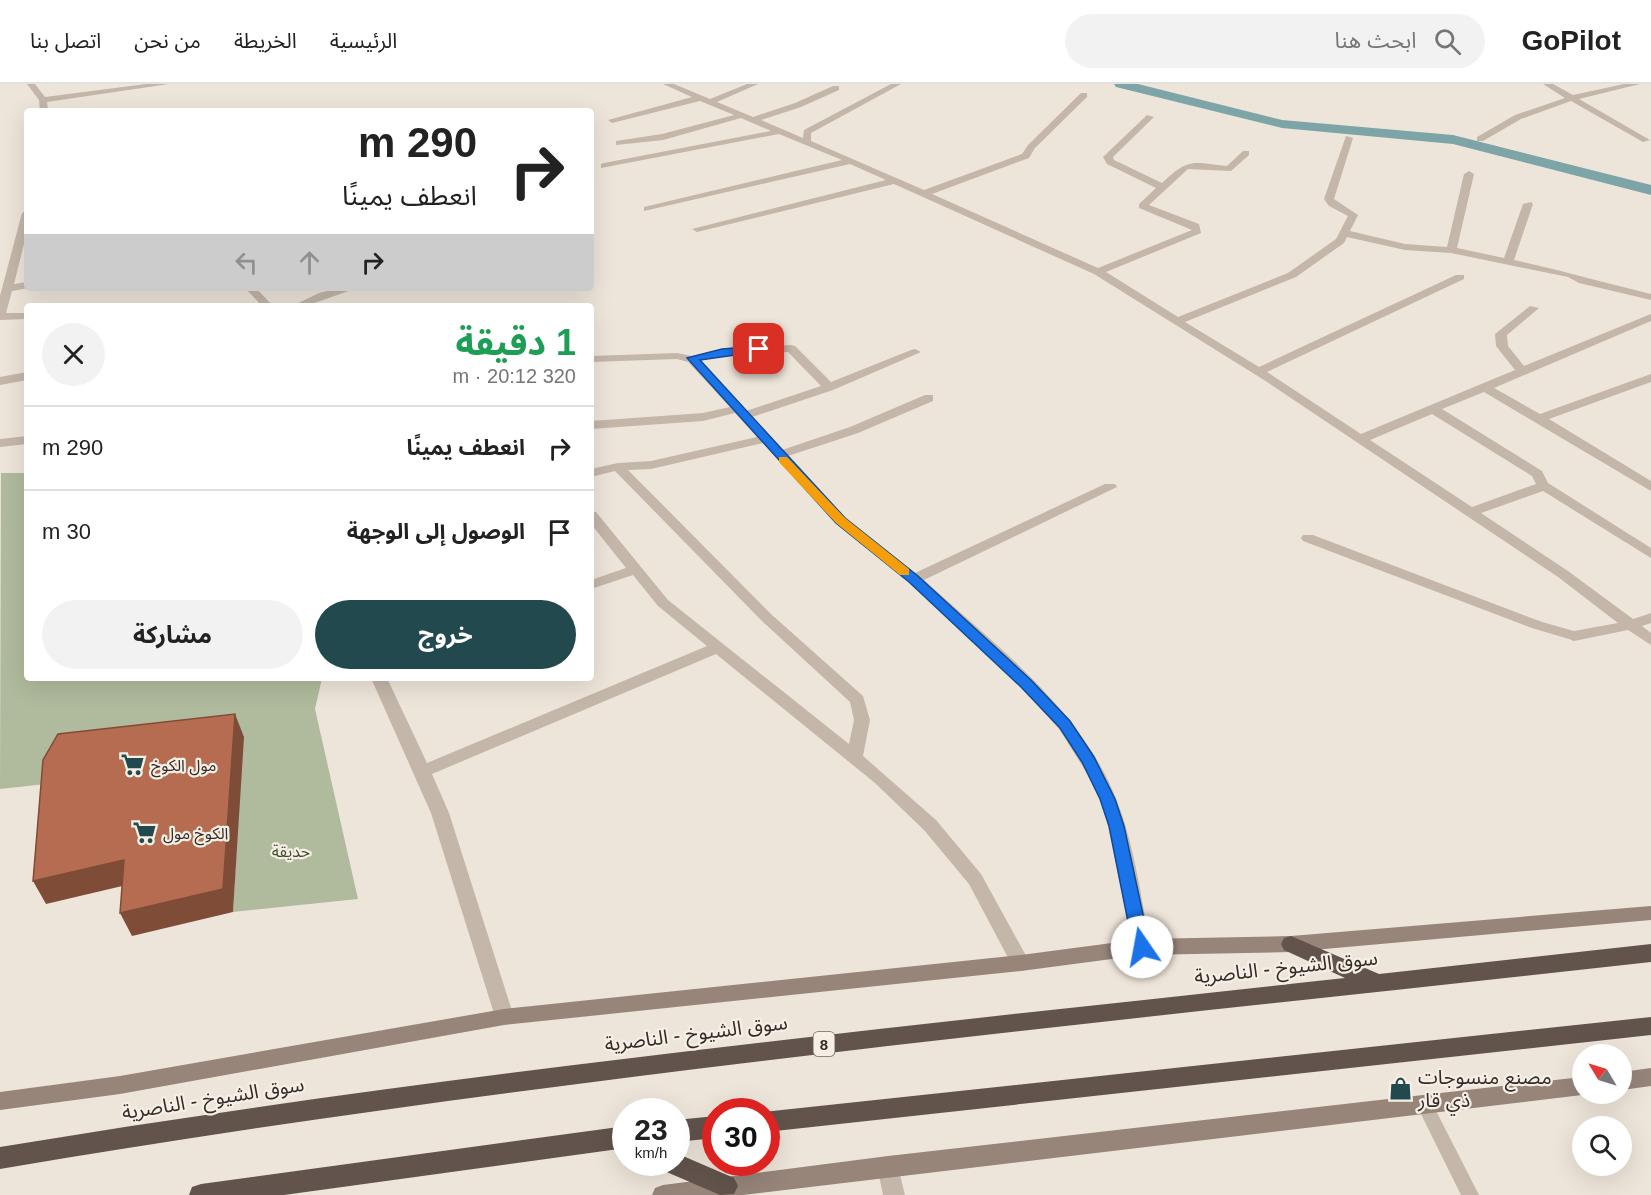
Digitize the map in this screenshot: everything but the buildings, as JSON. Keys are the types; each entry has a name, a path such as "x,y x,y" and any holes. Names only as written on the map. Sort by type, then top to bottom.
{"highway":[{"path":"1291,944 1375,982"},
{"name":"سوق الشيوخ - الناصرية","path":"0,1158 214,1122 563,1075 1651,952"},
{"path":"780,1120 1493,1045 1651,1026"},
{"path":"201,1195 612,1141"},
{"path":"690,1171 726,1186"}],"main road":[{"path":"0,1101 120,1084 504,1017 1021,963 1142,947 1291,944 1651,913"},
{"path":"1632,1080 1651,1077"},
{"path":"663,1195 888,1166 1572,1087"}],"street":[{"path":"31,84 43,100 44,108"},
{"path":"43,100 165,84"},
{"path":"667,84 807,141 1098,272 1259,372 1471,512 1563,574 1651,640"},
{"path":"612,120 705,100 754,84"},
{"path":"807,141 807,132 897,84"},
{"path":"1547,84 1646,140"},
{"path":"1480,139 1521,115 1546,104 1636,84"},
{"path":"619,143 663,137 798,105 836,88"},
{"path":"925,193 1026,156 1031,147 1084,95"},
{"path":"1150,117 1108,157 1110,162 1162,187"},
{"path":"604,166 782,131"},
{"path":"1177,321 1292,275 1340,241 1353,215 1332,204 1329,199 1349,138"},
{"path":"1098,272 1197,231 1196,226 1143,207 1143,204 1185,167 1194,165 1228,169 1246,153"},
{"path":"647,209 851,161"},
{"path":"1451,250 1469,174"},
{"path":"697,229 893,181"},
{"path":"1508,262 1528,204"},
{"path":"24,223 5,286 0,317 24,316"},
{"path":"1344,233 1405,247 1451,250 1651,297"},
{"path":"1259,372 1460,277"},
{"path":"5,286 24,285"},
{"path":"253,291 265,303"},
{"path":"304,303 340,291"},
{"path":"1522,371 1502,346 1501,334 1534,308"},
{"path":"1361,439 1651,317"},
{"path":"594,359 677,356 692,358 722,352 791,348 829,387"},
{"path":"594,425 740,412 829,387 915,352"},
{"path":"692,358 779,455 849,528 914,579 1047,703 1082,748 1108,799 1117,826 1142,947"},
{"path":"0,381 24,377"},
{"path":"1539,418 1651,378"},
{"path":"1484,387 1645,477 1651,487"},
{"path":"779,455 854,430 929,398"},
{"path":"1432,409 1537,474 1543,485 1651,554"},
{"path":"594,472 618,467 651,465 765,439"},
{"path":"0,443 24,440"},
{"path":"618,467 767,618 857,700 862,720 854,759"},
{"path":"1471,512 1535,490 1543,485"},
{"path":"914,579 1110,487"},
{"path":"594,519 663,603 906,801 953,851 975,879 1021,963"},
{"path":"1308,538 1537,625 1574,636 1631,625 1651,618"},
{"path":"594,584 636,569"},
{"path":"423,771 719,647"},
{"path":"380,681 423,771 455,860 504,1017"},
{"path":"888,1166 894,1195"}],"lane":[{"path":"1425,1106 1470,1195"}],"green space":[{"name":"حديقة","path":"1,473 24,473 24,681 321,681 315,709 358,899 233,912 243,737 55,783 0,789"}],"waterway":[{"path":"1121,84 1282,124 1453,140 1651,190"}],"slow traffic":[{"path":"783,459 857,535 905,572"}],"place":[{"name":"مول الكوخ","path":"133,765"},
{"name":"الكوخ مول","path":"145,833"},
{"name":"مصنع منسوجات ذي قار","path":"1400,1088"}],"route":[{"path":"759,349 722,352 692,358 841,520 914,579 1047,703 1065,725 1089,760 1108,799 1117,826 1142,947"}]}
